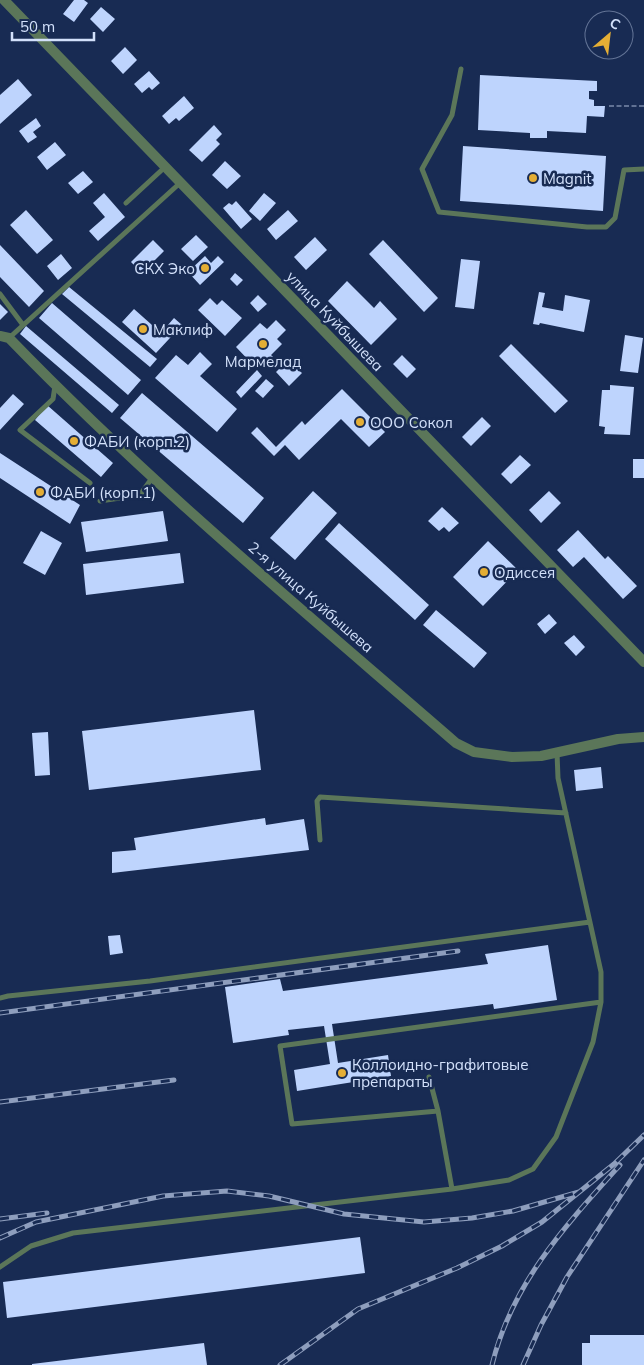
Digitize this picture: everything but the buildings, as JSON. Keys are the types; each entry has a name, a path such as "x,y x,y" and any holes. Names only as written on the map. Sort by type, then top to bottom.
{"street":[{"name":"улица Куйбышева","path":"4,0 644,662"},
{"name":"2-я улица Куйбышева","path":"5,337 152,478 456,743 474,752 512,757 541,756 618,738 644,737"}],"lane":[{"path":"461,69 452,114 422,169 439,212 587,227 606,227 616,218 624,170 644,169"},
{"path":"126,202 165,167"},
{"path":"5,337 23,325 180,183"},
{"path":"0,294 23,325"},
{"path":"55,385 54,399 20,430 90,483"},
{"path":"100,501 140,495 152,478"},
{"path":"0,1267 31,1246 73,1233 452,1190 509,1180 533,1169 556,1137 593,1042 601,1002 601,972 558,778 557,752"},
{"path":"320,840 316,801 320,797 566,813"},
{"path":"0,998 150,981 590,922"},
{"path":"438,1111 292,1124 280,1046 601,1002"},
{"path":"430,1077 452,1190"}],"path":[{"path":"609,106 644,106"}],"railway":[{"path":"0,1013 458,951"},
{"path":"0,1102 174,1080"},
{"path":"280,1365 358,1309 457,1268 502,1246 542,1222 614,1164 644,1135"},
{"path":"523,1365 541,1325 567,1277 644,1160"},
{"path":"492,1365 501,1335 527,1282 561,1233 620,1165"},
{"path":"0,1238 36,1222 163,1196 227,1191 269,1196 344,1214 424,1222 472,1218 513,1211 579,1192"},
{"path":"0,1219 47,1213"}],"place":[{"name":"Magnit","path":"533,178"},
{"name":"СКХ Эко","path":"205,268"},
{"name":"Маклиф","path":"143,329"},
{"name":"Мармелад","path":"263,344"},
{"name":"ООО Сокол","path":"360,422"},
{"name":"ФАБИ (корп.2)","path":"74,441"},
{"name":"ФАБИ (корп.1)","path":"40,492"},
{"name":"Одиссея","path":"484,572"},
{"name":"Коллоидно-графитовые препараты","path":"342,1073"}]}
